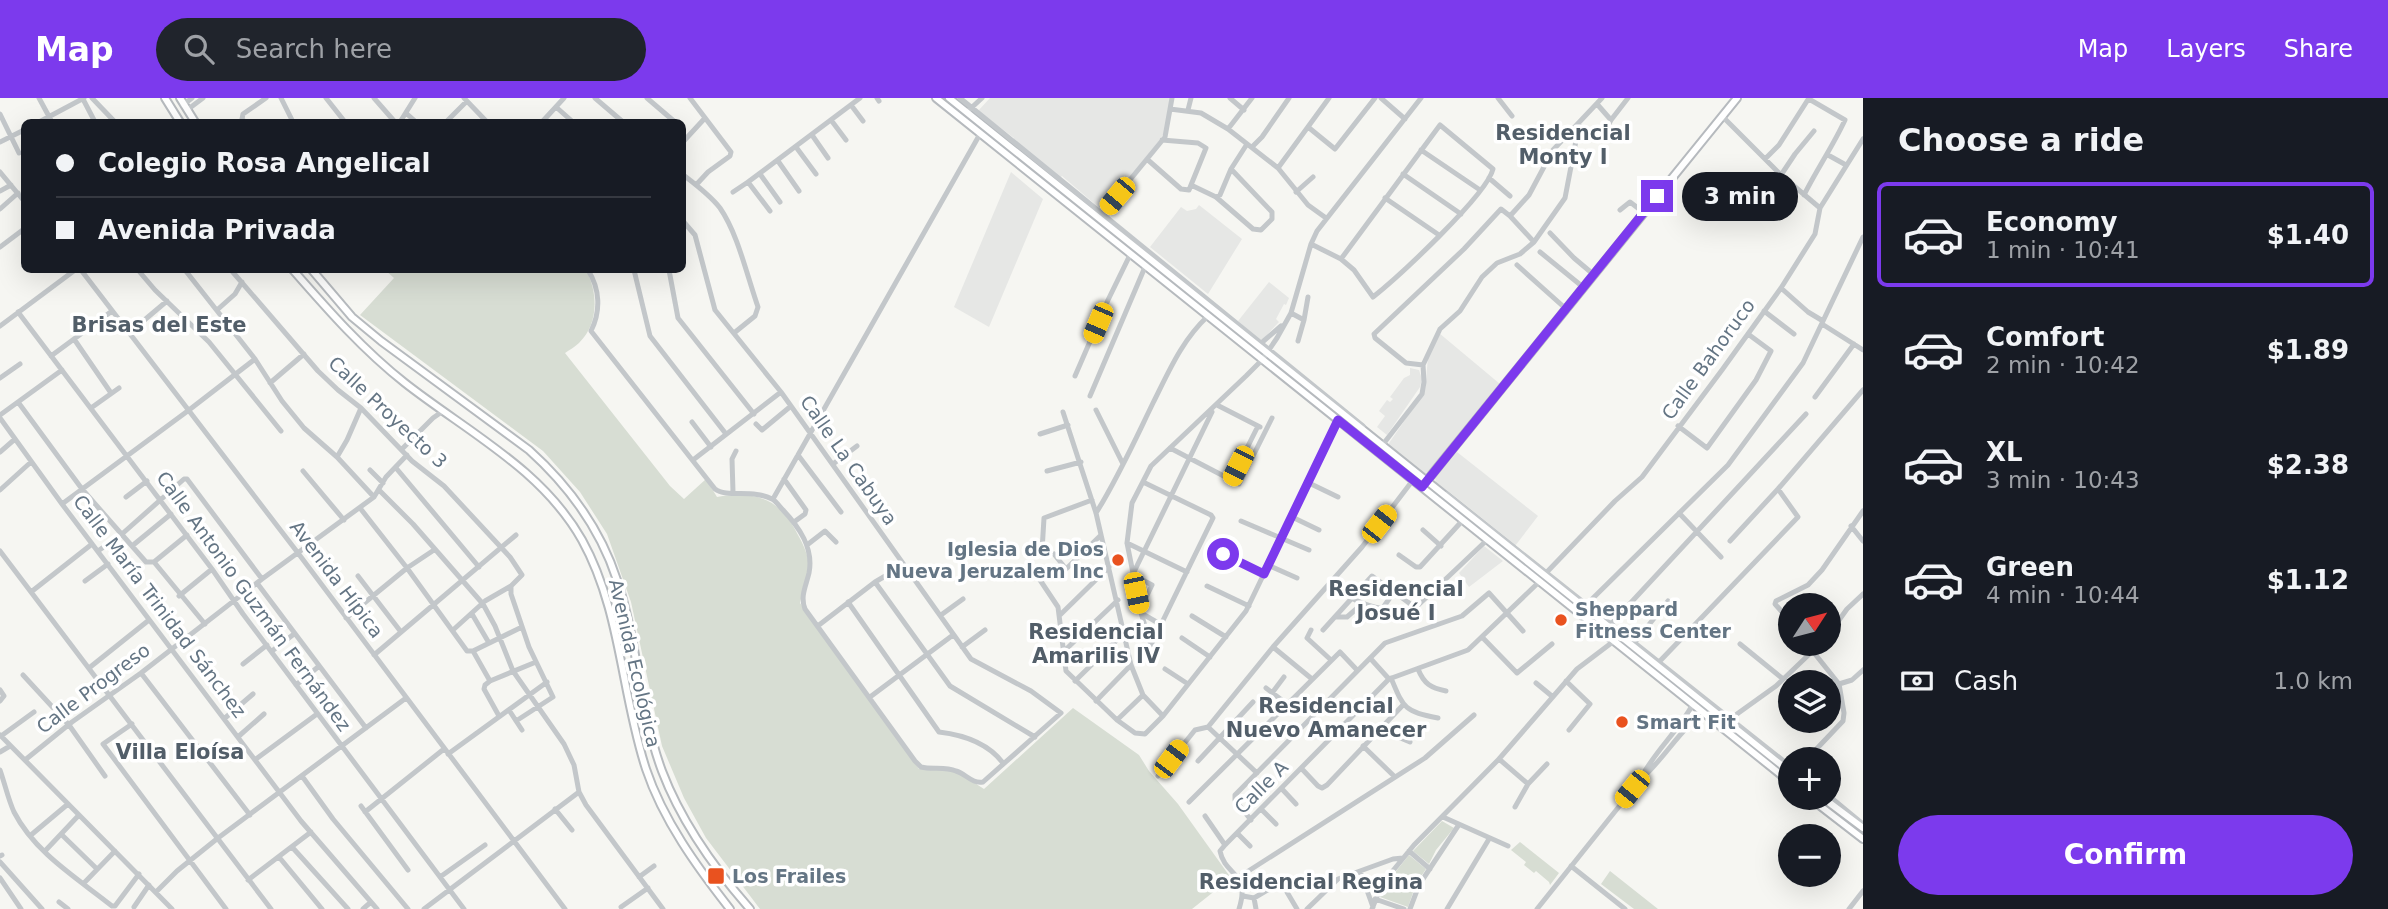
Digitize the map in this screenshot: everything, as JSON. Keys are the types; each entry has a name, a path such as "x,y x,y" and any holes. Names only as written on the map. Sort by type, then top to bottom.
{"main road":[{"path":"165,98 178,119"},
{"path":"936,98 1413,481 1426,483 1487,540 1778,772"},
{"path":"949,98 969,110 1268,351 1426,483 1546,573 1729,719 1778,762"},
{"path":"1426,483 1737,98"},
{"path":"184,104 193,119"},
{"path":"296,273 368,351 404,382 533,480 552,498 583,541 609,606 623,677 647,772 689,853 730,909"},
{"name":"Avenida Ecológica","path":"315,273 352,317 381,341 548,466 585,512 599,535 617,579 648,724 671,792 699,844 750,909"},
{"path":"1826,810 1863,839"},
{"path":"1840,810 1863,826"}],"street":[{"path":"39,98 50,119"},
{"path":"92,98 112,119"},
{"path":"184,104 192,98"},
{"path":"184,104 204,98"},
{"path":"242,119 243,114 266,98"},
{"path":"281,98 292,119"},
{"path":"326,98 343,119"},
{"path":"374,98 395,119"},
{"path":"401,119 415,98"},
{"path":"545,119 564,98"},
{"path":"595,98 620,119"},
{"path":"647,98 672,119"},
{"path":"690,98 731,152 730,156 708,172 696,185"},
{"path":"733,192 860,98"},
{"path":"960,98 969,110 1102,214 1260,345"},
{"path":"969,110 982,98"},
{"path":"1102,214 1163,140 1167,132 1172,98"},
{"path":"1188,110 1191,98"},
{"path":"1230,98 1244,110"},
{"path":"1228,130 1252,98"},
{"path":"1216,197 1220,195 1231,169 1250,145 1262,137 1289,98"},
{"path":"1278,167 1329,98"},
{"path":"1308,127 1335,149 1375,98"},
{"path":"1381,98 1405,119"},
{"path":"1143,482 1213,518 1151,645 1140,612 1127,543 1131,507 1143,482 1151,466 1262,360 1291,313 1311,244 1326,218 1422,98"},
{"path":"1498,98 1512,116"},
{"path":"1765,159 1779,145 1809,98 1845,120 1804,195"},
{"path":"53,119 83,99 93,119"},
{"path":"1601,138 1624,99"},
{"path":"449,119 466,100 484,119"},
{"path":"1510,216 1529,195 1553,150 1597,101 1611,120"},
{"path":"851,105 863,121"},
{"path":"556,107 570,119"},
{"path":"1170,109 1188,110 1212,118 1278,167 1308,205 1326,218"},
{"path":"0,114 19,153"},
{"path":"407,114 413,119"},
{"path":"1722,116 1781,175 1819,208"},
{"path":"686,138 705,118"},
{"path":"831,120 846,140"},
{"path":"1311,244 1341,259 1354,270 1373,297 1461,214 1493,172 1490,166 1440,125 1341,259"},
{"path":"1384,443 1422,394 1423,365 1440,329 1460,310 1482,277 1497,264 1520,254 1534,242 1567,193 1578,125"},
{"path":"0,142 21,131"},
{"path":"1781,175 1814,131"},
{"path":"773,499 980,134"},
{"path":"812,135 828,158"},
{"name":"Calle Bahoruco","path":"1546,573 1615,501 1642,477 1748,334 1815,234 1819,208 1863,139"},
{"path":"1148,160 1186,191 1191,185 1206,148 1198,143 1163,140"},
{"path":"796,147 816,174"},
{"path":"1421,150 1480,190"},
{"path":"1828,155 1846,165"},
{"path":"778,161 799,191"},
{"path":"1191,185 1216,197 1256,231 1272,219 1272,212 1231,169"},
{"path":"0,172 21,195"},
{"path":"760,174 780,202"},
{"path":"1403,174 1461,214"},
{"path":"686,177 714,201 727,220 758,307 755,316 734,333"},
{"path":"1296,192 1312,177"},
{"path":"1489,178 1510,196"},
{"path":"748,182 770,211"},
{"path":"0,191 11,185"},
{"path":"0,209 21,197"},
{"path":"1385,198 1439,235"},
{"path":"1620,211 1630,202 1643,212"},
{"path":"1423,365 1406,363 1375,338 1374,334 1503,209 1534,242"},
{"name":"Calle La Cabuya","path":"686,225 695,235 712,305 811,433 971,659 1031,691 1061,713 1035,737"},
{"path":"0,247 21,231"},
{"path":"1550,233 1593,274"},
{"path":"1778,489 1798,517 1658,662 1586,605 1728,465 1803,363 1863,237"},
{"path":"1540,252 1583,287"},
{"path":"1075,376 1130,255"},
{"path":"1517,265 1565,308"},
{"path":"1090,396 1145,267"},
{"path":"0,326 71,273"},
{"name":"Avenida Hípica","path":"83,273 298,553 565,909"},
{"path":"141,273 209,342 281,431"},
{"path":"187,273 255,359 304,428 337,457 374,497"},
{"name":"Calle Proyecto 3","path":"234,273 338,390 444,486 513,561 522,577 511,586"},
{"path":"588,273 598,295 597,314 591,331 715,489 723,493 750,492 773,499 794,522 807,545 810,560 802,602 805,609 920,767 950,768 978,783 983,782 1035,737 950,687 875,582"},
{"path":"636,273 650,336 726,434"},
{"path":"669,273 683,325 754,414"},
{"path":"217,310 235,294 242,282"},
{"path":"1781,288 1808,312 1863,350"},
{"path":"1298,341 1308,297"},
{"path":"129,332 167,301"},
{"path":"51,356 112,311"},
{"path":"1764,311 1794,334"},
{"name":"Calle Antonio Guzmán Fernández","path":"18,312 147,481 341,747 464,909"},
{"path":"1291,313 1304,320"},
{"path":"1096,513 1180,350 1192,332 1208,316"},
{"path":"1252,352 1283,324"},
{"path":"1678,426 1707,448 1756,380 1771,351 1748,334"},
{"path":"74,339 111,393"},
{"path":"1815,397 1854,344"},
{"path":"1268,351 1384,443 1426,483"},
{"path":"270,383 304,354"},
{"path":"62,504 255,359"},
{"path":"0,378 20,364"},
{"path":"0,417 62,370"},
{"path":"91,408 118,388"},
{"path":"1730,541 1863,390"},
{"path":"693,460 781,392"},
{"path":"18,402 82,489 146,562 153,562 187,536"},
{"path":"756,424 762,430 791,406"},
{"path":"1215,407 1266,429"},
{"path":"1133,576 1172,496 1186,457 1215,407"},
{"path":"337,457 361,408"},
{"path":"1096,410 1123,464"},
{"path":"402,449 443,411"},
{"path":"1063,412 1096,513 1131,665 1143,695 1163,716"},
{"path":"1612,623 1806,414"},
{"name":"Calle María Trinidad Sánchez","path":"0,417 62,504 311,832 377,909"},
{"path":"1170,448 1239,484 1272,418"},
{"path":"1036,574 1058,607 1066,671 1117,720 1142,735 1163,716 1249,606 1338,420"},
{"path":"692,422 711,447"},
{"path":"1040,434 1068,425"},
{"path":"1231,480 1258,426"},
{"path":"0,452 15,439"},
{"path":"1176,442 1186,457"},
{"path":"833,464 858,446"},
{"path":"733,492 732,459 736,451"},
{"name":"Calle Progreso","path":"25,760 374,497 407,455"},
{"path":"798,455 841,512"},
{"path":"0,490 31,462"},
{"path":"1047,471 1081,462"},
{"path":"396,467 479,567"},
{"path":"370,470 383,483"},
{"path":"303,471 344,520"},
{"path":"98,551 122,534 184,479 189,481 294,634 366,728"},
{"path":"784,479 806,510 794,522"},
{"path":"126,497 147,481"},
{"path":"1158,776 1195,730 1208,727 1273,647 1362,547 1413,481"},
{"path":"1309,483 1338,497"},
{"path":"379,490 414,524 461,582 483,604 513,671 564,744 574,765 579,792 663,909"},
{"path":"1042,551 1044,518 1092,500"},
{"path":"360,508 490,681"},
{"path":"1789,593 1808,584 1822,570 1863,511"},
{"path":"1679,513 1721,556"},
{"path":"132,546 171,514"},
{"path":"1292,517 1319,530"},
{"path":"1399,555 1418,568 1463,520"},
{"path":"1241,521 1309,550"},
{"path":"1851,526 1863,541"},
{"path":"1423,530 1441,546"},
{"path":"807,545 825,531 836,542"},
{"path":"1054,554 1066,569 1101,535"},
{"path":"374,655 516,536"},
{"path":"1352,598 1362,604 1382,609 1411,611 1487,540"},
{"path":"1127,543 1187,572"},
{"path":"31,592 92,544"},
{"path":"346,618 407,568 434,550"},
{"path":"0,551 269,907 261,909"},
{"path":"1223,554 1264,574"},
{"path":"153,562 205,624"},
{"path":"85,581 108,564"},
{"path":"819,625 875,582 904,565"},
{"path":"1268,565 1297,578"},
{"path":"1060,614 1110,567"},
{"path":"179,596 212,569"},
{"path":"358,576 401,632"},
{"path":"1133,576 1160,588"},
{"path":"1323,630 1372,576 1416,608"},
{"name":"Calle A","path":"1225,845 1390,678 1468,650 1539,582"},
{"path":"1140,612 1152,585"},
{"path":"453,629 485,601 511,586 522,627 553,697 516,721"},
{"path":"1208,586 1249,606"},
{"path":"1382,609 1394,592"},
{"path":"1251,820 1235,800 1236,795 1385,643 1462,616 1486,594 1492,595 1524,631"},
{"path":"1841,617 1863,594"},
{"path":"941,615 963,599"},
{"path":"1062,653 1118,600"},
{"path":"1635,642 1668,601"},
{"path":"848,602 939,732 967,737 996,754 1003,763"},
{"path":"1335,617 1347,617 1362,604"},
{"path":"1140,612 1160,624"},
{"path":"472,614 489,643"},
{"path":"1192,616 1226,636"},
{"path":"89,668 149,620"},
{"path":"470,651 522,627"},
{"path":"962,647 985,630"},
{"path":"1311,630 1307,638 1331,660"},
{"path":"1074,681 1125,632"},
{"path":"272,651 294,634"},
{"path":"870,697 953,635"},
{"path":"1482,637 1517,673 1552,644"},
{"path":"1182,638 1210,657"},
{"path":"1372,908 1382,884 1409,851 1499,758 1577,669 1614,641"},
{"path":"1740,644 1778,675"},
{"path":"243,664 267,645"},
{"path":"1273,647 1312,679"},
{"path":"1189,802 1331,660 1342,652 1357,670"},
{"path":"1793,670 1809,656"},
{"path":"1816,656 1828,670"},
{"path":"1370,658 1390,678 1403,705 1415,713 1438,718"},
{"path":"499,716 484,689 485,685 536,662"},
{"path":"1096,701 1131,665"},
{"path":"296,685 318,667"},
{"path":"1165,669 1188,684"},
{"path":"1418,669 1423,681 1428,685 1446,691"},
{"path":"1841,683 1852,680 1863,670"},
{"path":"141,673 250,815"},
{"path":"23,675 69,725 104,776"},
{"path":"1272,693 1284,677"},
{"path":"1566,681 1590,704 1569,730"},
{"path":"448,754 547,682"},
{"path":"1536,682 1553,697"},
{"path":"1778,683 1729,719 1778,757"},
{"path":"1266,688 1287,704"},
{"path":"0,690 4,696 0,701"},
{"path":"225,718 253,694"},
{"path":"1117,720 1143,695"},
{"path":"1841,696 1844,713 1841,723"},
{"path":"156,892 218,838 406,698"},
{"path":"1199,761 1253,702"},
{"path":"1537,909 1651,766 1693,704"},
{"path":"1302,769 1322,788 1403,705"},
{"path":"509,710 522,730"},
{"path":"34,712 1,735 172,909"},
{"path":"1651,766 1691,721 1703,712"},
{"path":"239,736 264,714"},
{"path":"256,759 317,714"},
{"path":"1239,877 1425,758 1474,715"},
{"path":"132,724 103,744 226,909"},
{"path":"1382,726 1410,742"},
{"path":"1208,727 1257,773"},
{"path":"1818,747 1832,733"},
{"path":"0,752 10,746"},
{"path":"1363,746 1395,777"},
{"path":"408,870 363,809 381,799 444,748"},
{"path":"1499,758 1528,784"},
{"path":"1515,807 1528,784 1548,764"},
{"path":"0,771 13,809 31,835 66,872 113,906 139,874"},
{"path":"302,776 333,819 408,909"},
{"path":"1282,789 1296,804"},
{"path":"424,909 579,792"},
{"path":"31,835 68,804"},
{"path":"1841,807 1863,826"},
{"path":"555,809 572,830"},
{"path":"1262,810 1276,824"},
{"path":"45,851 79,815"},
{"path":"1205,816 1225,845 1220,852 1221,857 1239,877 1243,897 1239,909"},
{"path":"1443,817 1458,826 1508,846"},
{"path":"1410,909 1419,885 1458,826"},
{"path":"248,880 311,832"},
{"path":"61,834 97,869"},
{"path":"1238,834 1250,846"},
{"path":"1447,909 1489,839"},
{"path":"440,877 485,845"},
{"path":"292,846 348,909"},
{"path":"83,883 115,851"},
{"path":"1409,851 1430,869"},
{"path":"279,857 322,909"},
{"path":"1307,909 1338,879 1393,859 1403,858"},
{"path":"0,862 42,909"},
{"path":"639,877 654,866"},
{"path":"1571,866 1625,909"},
{"path":"1360,872 1372,908"},
{"path":"0,878 22,909"},
{"path":"1243,897 1254,898 1281,882 1297,909"},
{"path":"134,907 149,885"},
{"path":"621,907 648,888"},
{"path":"1849,909 1863,891"},
{"path":"1254,898 1256,909"},
{"path":"1375,899 1404,909"},
{"path":"59,902 68,909"},
{"path":"363,909 371,902"}],"shaded area":[{"path":"990,98 1170,98 1166,130 1103,211 1062,176 1057,181 1011,146 1014,138 978,111"},
{"path":"1011,172 1043,199 989,327 954,307"},
{"path":"1199,205 1242,239 1208,294 1150,247 1181,207 1187,211 1196,209"},
{"path":"388,273 587,273 593,288 593,317 586,335 565,353 670,486 684,499 706,479 717,497 744,495 765,500 775,505 791,522 804,547 808,565 800,603 919,769 954,772 984,789 1073,708 1139,755 1231,878 1192,909 760,909 706,838 684,798 662,746 631,602 607,534 580,492 543,451 360,315 394,278"},
{"path":"1269,282 1289,298 1276,319 1279,322 1259,340 1238,321"},
{"path":"1439,333 1500,384 1430,470 1423,475 1387,446 1425,391 1428,357"},
{"path":"1410,368 1419,370 1422,379 1420,387 1387,435 1377,427 1385,416 1379,411 1387,400 1390,402 1393,399 1390,397 1404,378 1410,375"},
{"path":"1457,452 1538,516 1512,550 1437,487 1435,478"},
{"path":"1484,546 1503,561 1469,587 1459,573"},
{"path":"1442,821 1454,828 1436,850 1429,864 1413,851"},
{"path":"1520,842 1559,873 1550,885 1536,871 1534,873 1524,865 1526,862 1511,850"},
{"path":"1409,855 1426,869 1416,884 1408,907 1380,897 1385,885"},
{"path":"1610,871 1658,909 1634,909 1601,884"}],"place":[{"name":"Iglesia de Dios Nueva Jeruzalem Inc","path":"1118,560"},
{"name":"Sheppard Fitness Center","path":"1561,620"},
{"name":"Smart Fit","path":"1622,722"},
{"name":"Los Frailes","path":"716,876"}],"district":[{"name":"Residencial Monty I","path":"1563,145"},
{"name":"Brisas del Este","path":"159,325"},
{"name":"Residencial Josué I","path":"1396,601"},
{"name":"Residencial Amarilis IV","path":"1096,644"},
{"name":"Residencial Nuevo Amanecer","path":"1326,718"},
{"name":"Villa Eloísa","path":"180,752"},
{"name":"Residencial Regina","path":"1311,882"}],"route":[{"path":"1223,554 1264,574 1338,420 1422,487 1657,196"}]}
